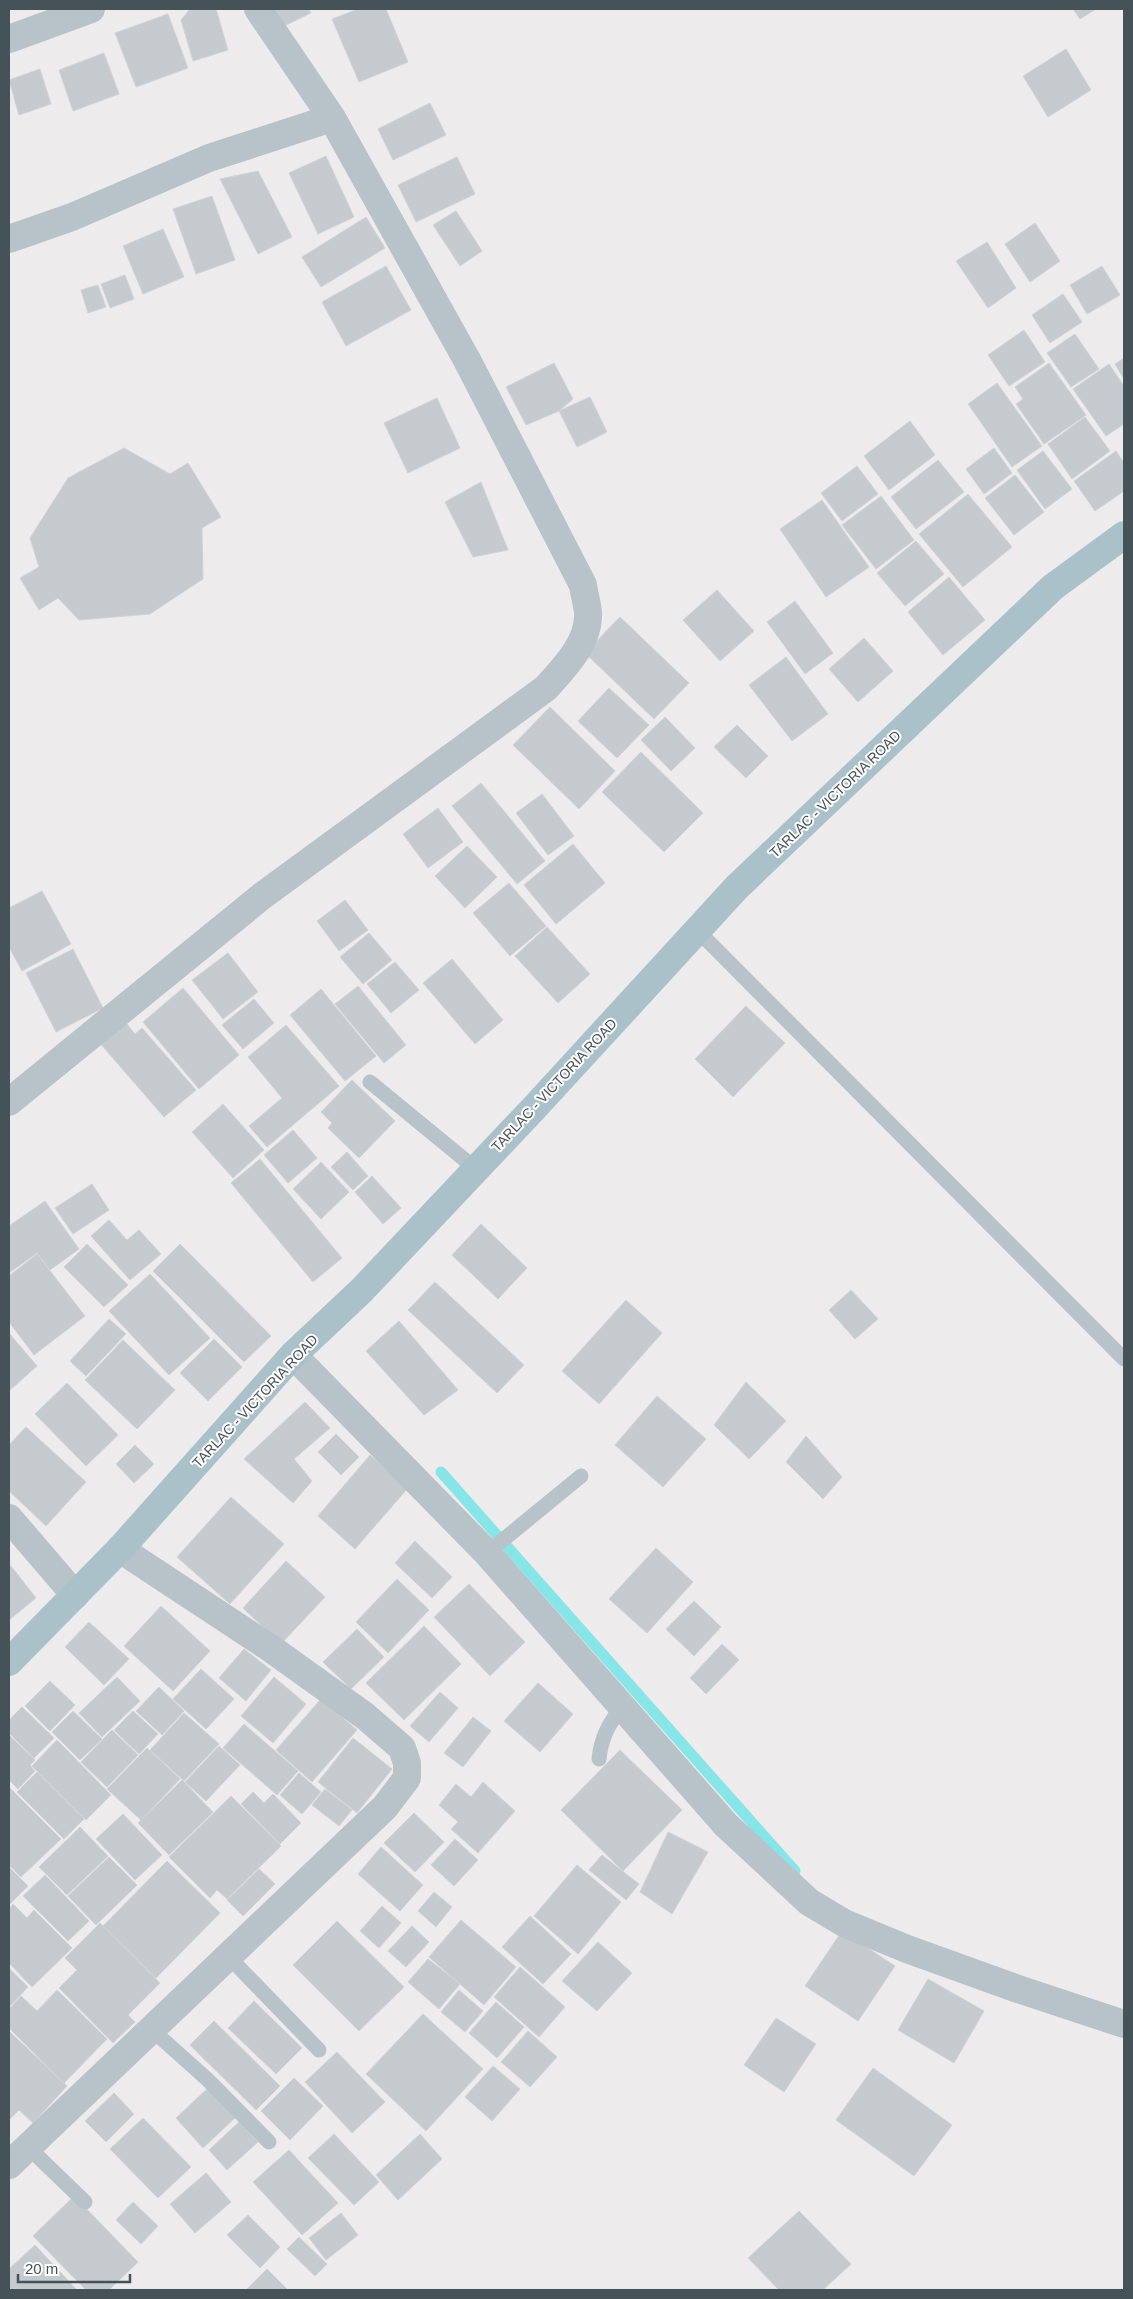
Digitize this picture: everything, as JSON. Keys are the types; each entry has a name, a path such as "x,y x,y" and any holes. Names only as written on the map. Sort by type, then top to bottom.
{"main road":[{"name":"TARLAC - VICTORIA ROAD","path":"9,1662 120,1549 293,1355 362,1290 737,887 1053,587 1124,535"}],"street":[{"path":"9,39 91,9"},
{"path":"9,1102 262,896 546,688 569,663 584,634 588,613 583,584 467,360 332,118 258,9"},
{"path":"9,239 72,217 209,158 332,118"},
{"path":"293,1355 486,1553 726,1824 809,1902 844,1923 907,1949 1018,1990 1124,2024"},
{"path":"9,1518 75,1595"},
{"path":"9,2165 385,1807 407,1778 405,1756 402,1748 365,1716 273,1650 120,1549"}],"lane":[{"path":"697,930 1124,1359"},
{"path":"370,1082 476,1168"},
{"path":"486,1553 581,1476"},
{"path":"599,1759 601,1744 610,1723 622,1707"},
{"path":"228,1956 319,2050"},
{"path":"151,2029 208,2080 269,2142"},
{"path":"28,2147 85,2202"}],"building":[{"path":"190,9 216,9 228,50 193,61 181,20"},
{"path":"275,9 309,9 311,13 284,26"},
{"path":"358,9 386,9 408,62 359,82 332,19"},
{"path":"1073,9 1096,9 1080,19"},
{"path":"168,14 188,68 136,87 115,33"},
{"path":"1066,49 1091,90 1048,117 1023,76"},
{"path":"104,53 119,94 73,111 59,70"},
{"path":"40,69 51,104 19,115 9,80"},
{"path":"430,103 446,135 393,160 378,129"},
{"path":"326,156 354,217 318,234 289,173"},
{"path":"457,157 475,194 416,222 398,185"},
{"path":"258,171 292,237 258,254 220,179"},
{"path":"212,196 235,260 196,274 173,209"},
{"path":"456,211 482,251 460,266 433,225"},
{"path":"366,217 385,248 321,287 302,257"},
{"path":"1035,223 1060,261 1030,282 1005,244"},
{"path":"163,229 184,277 143,294 123,246"},
{"path":"987,242 1016,288 988,308 956,261"},
{"path":"386,266 411,310 346,346 322,302"},
{"path":"1102,266 1120,295 1087,314 1070,285"},
{"path":"125,275 134,299 110,308 101,284"},
{"path":"98,285 106,307 88,313 81,290"},
{"path":"1063,294 1082,322 1050,343 1032,315"},
{"path":"1024,330 1045,362 1009,386 988,355"},
{"path":"1075,334 1099,369 1071,387 1047,353"},
{"path":"1124,358 1124,379 1115,364"},
{"path":"554,363 573,399 559,411 526,425 506,387"},
{"path":"1049,363 1086,415 1044,444 1016,404 1023,399 1015,387"},
{"path":"1109,364 1124,386 1124,424 1106,436 1073,389"},
{"path":"997,383 1042,446 1012,467 968,404"},
{"path":"590,397 607,432 577,447 559,411"},
{"path":"437,398 460,448 408,473 384,423"},
{"path":"1085,417 1110,451 1072,479 1048,444"},
{"path":"910,421 935,455 889,490 864,456"},
{"path":"124,448 170,474 188,463 221,517 202,528 203,579 150,614 79,620 58,598 39,610 20,578 39,567 30,538 68,478"},
{"path":"994,448 1012,473 984,494 966,469"},
{"path":"1043,451 1072,489 1045,509 1017,470"},
{"path":"1116,451 1124,463 1124,491 1095,511 1074,481"},
{"path":"938,460 964,492 916,529 891,497"},
{"path":"857,466 878,494 842,521 821,493"},
{"path":"1015,475 1044,512 1014,535 985,498"},
{"path":"481,482 508,550 473,557 445,502"},
{"path":"968,494 1012,547 963,587 919,534"},
{"path":"881,496 914,540 876,569 842,525"},
{"path":"822,500 869,567 826,597 780,529"},
{"path":"916,541 944,574 905,606 877,573"},
{"path":"949,577 985,620 943,655 908,612"},
{"path":"717,590 754,631 720,661 683,620"},
{"path":"795,601 833,653 805,674 767,622"},
{"path":"620,617 689,683 654,719 585,653"},
{"path":"864,638 893,671 858,702 829,669"},
{"path":"786,657 828,714 792,741 749,685"},
{"path":"609,688 649,725 617,758 578,721"},
{"path":"550,707 615,771 579,809 513,745"},
{"path":"665,717 695,748 671,771 641,740"},
{"path":"737,725 768,756 746,778 714,747"},
{"path":"641,752 703,813 664,852 602,792"},
{"path":"481,783 545,861 517,884 452,806"},
{"path":"542,794 574,836 548,855 516,813"},
{"path":"438,808 463,842 428,868 403,834"},
{"path":"573,844 605,883 556,924 524,885"},
{"path":"467,846 497,877 465,908 435,876"},
{"path":"509,883 546,926 510,956 473,913"},
{"path":"42,891 71,944 22,971 9,947 9,908"},
{"path":"345,900 368,930 339,951 317,921"},
{"path":"547,927 590,974 558,1003 515,956"},
{"path":"369,933 392,960 363,984 340,957"},
{"path":"73,949 103,1008 56,1032 26,973"},
{"path":"228,953 258,992 223,1019 192,980"},
{"path":"452,959 503,1020 475,1044 423,983"},
{"path":"395,962 419,990 391,1013 367,984"},
{"path":"358,986 406,1045 384,1063 335,1004"},
{"path":"183,988 239,1055 199,1089 143,1022"},
{"path":"321,989 376,1056 345,1081 290,1015"},
{"path":"254,999 274,1023 243,1049 222,1025"},
{"path":"746,1006 785,1043 733,1097 695,1059"},
{"path":"123,1019 135,1034 142,1028 196,1090 164,1117 98,1041"},
{"path":"286,1025 339,1086 267,1147 249,1126 282,1098 248,1057"},
{"path":"352,1080 395,1121 359,1158 328,1128 332,1123 321,1112"},
{"path":"223,1104 264,1150 233,1178 192,1132"},
{"path":"293,1130 317,1158 288,1183 264,1155"},
{"path":"347,1152 368,1176 353,1190 331,1167"},
{"path":"260,1159 342,1258 313,1282 231,1183"},
{"path":"321,1162 349,1192 321,1219 293,1189"},
{"path":"372,1176 401,1208 383,1224 355,1192"},
{"path":"92,1184 109,1210 73,1234 55,1208"},
{"path":"45,1201 79,1249 50,1270 37,1253 9,1273 9,1226"},
{"path":"109,1220 127,1240 139,1230 161,1254 130,1280 91,1236"},
{"path":"481,1224 527,1268 498,1299 452,1255"},
{"path":"87,1244 128,1285 104,1307 64,1267"},
{"path":"180,1244 271,1336 244,1362 153,1271"},
{"path":"37,1254 85,1316 34,1355 9,1322 9,1276"},
{"path":"150,1274 210,1338 169,1375 109,1311"},
{"path":"435,1282 524,1365 497,1393 408,1310"},
{"path":"851,1290 878,1319 855,1339 829,1310"},
{"path":"626,1300 662,1333 599,1404 562,1371"},
{"path":"109,1319 126,1334 86,1376 70,1361"},
{"path":"399,1321 458,1390 424,1415 366,1351"},
{"path":"9,1333 37,1366 9,1391"},
{"path":"214,1339 242,1367 208,1401 180,1373"},
{"path":"123,1340 175,1390 137,1429 85,1380"},
{"path":"746,1382 786,1421 749,1459 714,1425"},
{"path":"67,1383 118,1435 86,1466 35,1414"},
{"path":"657,1396 706,1439 663,1487 615,1445"},
{"path":"305,1402 330,1428 294,1459 312,1481 293,1503 244,1459"},
{"path":"26,1427 86,1482 46,1526 9,1491 9,1445"},
{"path":"336,1434 359,1457 341,1475 318,1452"},
{"path":"806,1436 842,1477 823,1499 786,1462"},
{"path":"135,1445 154,1464 134,1483 116,1464"},
{"path":"370,1455 408,1488 355,1549 318,1516"},
{"path":"231,1497 284,1544 230,1604 177,1557"},
{"path":"415,1541 452,1577 432,1598 395,1563"},
{"path":"656,1548 693,1582 647,1633 609,1599"},
{"path":"286,1561 325,1597 281,1644 243,1608"},
{"path":"11,1566 36,1598 9,1620 9,1567"},
{"path":"397,1579 429,1610 388,1653 356,1622"},
{"path":"469,1584 525,1642 490,1676 434,1617"},
{"path":"694,1601 721,1627 694,1656 666,1629"},
{"path":"161,1606 210,1651 173,1691 124,1646"},
{"path":"89,1622 129,1659 104,1685 65,1647"},
{"path":"424,1626 461,1664 404,1720 366,1683"},
{"path":"357,1629 384,1657 351,1689 323,1662"},
{"path":"722,1644 739,1660 706,1694 690,1678"},
{"path":"244,1649 271,1670 246,1701 219,1678"},
{"path":"201,1669 234,1699 206,1729 173,1699"},
{"path":"117,1677 140,1701 102,1737 79,1713"},
{"path":"274,1677 306,1704 273,1743 241,1716"},
{"path":"50,1681 75,1705 50,1731 25,1706"},
{"path":"538,1683 573,1714 540,1752 504,1721"},
{"path":"159,1687 184,1711 162,1735 136,1711"},
{"path":"440,1692 458,1708 429,1742 410,1726"},
{"path":"321,1699 357,1730 312,1782 276,1750"},
{"path":"22,1707 54,1738 34,1758 9,1733 9,1720"},
{"path":"73,1711 102,1739 80,1760 52,1732"},
{"path":"133,1711 158,1734 139,1754 114,1730"},
{"path":"184,1713 219,1744 184,1781 150,1750"},
{"path":"473,1717 491,1731 463,1767 444,1753"},
{"path":"244,1724 298,1771 277,1795 223,1748"},
{"path":"112,1730 138,1755 107,1787 81,1762"},
{"path":"9,1735 35,1760 30,1765 35,1771 18,1789 9,1780"},
{"path":"353,1738 392,1769 357,1813 318,1782"},
{"path":"57,1740 111,1795 86,1820 32,1766"},
{"path":"219,1746 240,1765 206,1801 185,1782"},
{"path":"147,1748 180,1779 141,1820 107,1789"},
{"path":"620,1750 682,1810 623,1871 561,1810"},
{"path":"37,1772 84,1819 64,1839 17,1792"},
{"path":"299,1773 321,1792 302,1814 280,1795"},
{"path":"182,1780 213,1812 169,1855 138,1823"},
{"path":"483,1782 515,1811 478,1853 451,1829 458,1822 439,1805 456,1784 471,1797"},
{"path":"9,1787 61,1839 21,1877 9,1865"},
{"path":"325,1789 352,1810 339,1826 312,1805"},
{"path":"253,1792 264,1803 273,1794 301,1823 280,1844 241,1804"},
{"path":"231,1796 281,1846 227,1899 217,1890 210,1898 169,1857"},
{"path":"414,1813 444,1842 415,1872 384,1843"},
{"path":"123,1814 162,1855 135,1880 96,1839"},
{"path":"80,1827 108,1856 67,1895 39,1867"},
{"path":"668,1832 708,1852 672,1914 640,1892"},
{"path":"455,1839 478,1860 454,1886 431,1865"},
{"path":"381,1847 423,1885 400,1911 358,1874"},
{"path":"602,1855 639,1884 626,1900 589,1870"},
{"path":"109,1857 137,1885 96,1925 68,1896"},
{"path":"167,1861 220,1913 156,1978 103,1926"},
{"path":"577,1865 621,1902 578,1954 534,1916"},
{"path":"9,1867 28,1886 9,1905"},
{"path":"259,1869 275,1884 243,1916 227,1900"},
{"path":"45,1875 89,1921 68,1941 23,1896"},
{"path":"434,1892 452,1907 436,1927 418,1911"},
{"path":"13,1904 27,1918 34,1910 72,1948 32,1987 9,1963 9,1909"},
{"path":"382,1906 401,1923 379,1948 360,1931"},
{"path":"530,1916 571,1954 543,1984 502,1947"},
{"path":"461,1920 516,1967 484,2005 429,1957"},
{"path":"337,1921 404,1987 359,2031 293,1965"},
{"path":"100,1923 160,1983 128,2015 135,2022 113,2043 59,1988 77,1970 65,1958"},
{"path":"412,1926 429,1942 406,1967 388,1951"},
{"path":"842,1931 895,1966 858,2021 805,1986"},
{"path":"598,1942 632,1973 597,2011 562,1981"},
{"path":"428,1959 460,1984 439,2009 408,1982"},
{"path":"520,1967 565,2007 539,2037 494,1997"},
{"path":"9,1968 28,1987 9,2007"},
{"path":"928,1979 984,2011 954,2063 898,2030"},
{"path":"57,1990 107,2039 64,2083 9,2028 9,2009 21,1996 37,2011"},
{"path":"459,1990 483,2011 465,2032 441,2012"},
{"path":"254,2001 302,2048 276,2074 228,2028"},
{"path":"496,2002 524,2027 497,2058 469,2033"},
{"path":"423,2014 483,2069 426,2131 366,2074"},
{"path":"776,2018 816,2044 784,2092 744,2065"},
{"path":"214,2021 280,2086 256,2110 190,2045"},
{"path":"9,2031 67,2086 33,2123 19,2110 9,2120"},
{"path":"528,2031 557,2057 530,2087 501,2062"},
{"path":"337,2052 385,2102 352,2133 305,2082"},
{"path":"493,2066 520,2089 492,2121 465,2097"},
{"path":"873,2068 952,2125 914,2176 836,2120"},
{"path":"294,2078 323,2106 290,2140 261,2111"},
{"path":"209,2087 237,2116 203,2148 176,2118"},
{"path":"114,2093 134,2114 106,2142 85,2121"},
{"path":"143,2118 191,2167 158,2198 110,2149"},
{"path":"239,2122 258,2142 227,2170 209,2150"},
{"path":"334,2134 379,2182 354,2205 308,2158"},
{"path":"420,2134 442,2159 398,2200 376,2175"},
{"path":"289,2150 338,2203 302,2235 253,2182"},
{"path":"206,2173 231,2202 195,2233 170,2204"},
{"path":"74,2196 138,2262 109,2290 86,2290 33,2236"},
{"path":"133,2202 158,2226 141,2244 116,2220"},
{"path":"799,2211 851,2264 823,2290 779,2290 748,2258"},
{"path":"341,2213 358,2235 326,2260 309,2238"},
{"path":"248,2215 280,2247 260,2268 227,2235"},
{"path":"299,2237 327,2264 315,2276 287,2249"},
{"path":"35,2245 77,2290 9,2290 9,2269"},
{"path":"267,2269 288,2290 246,2290"}],"waterway":[{"path":"441,1472 795,1871"}]}
